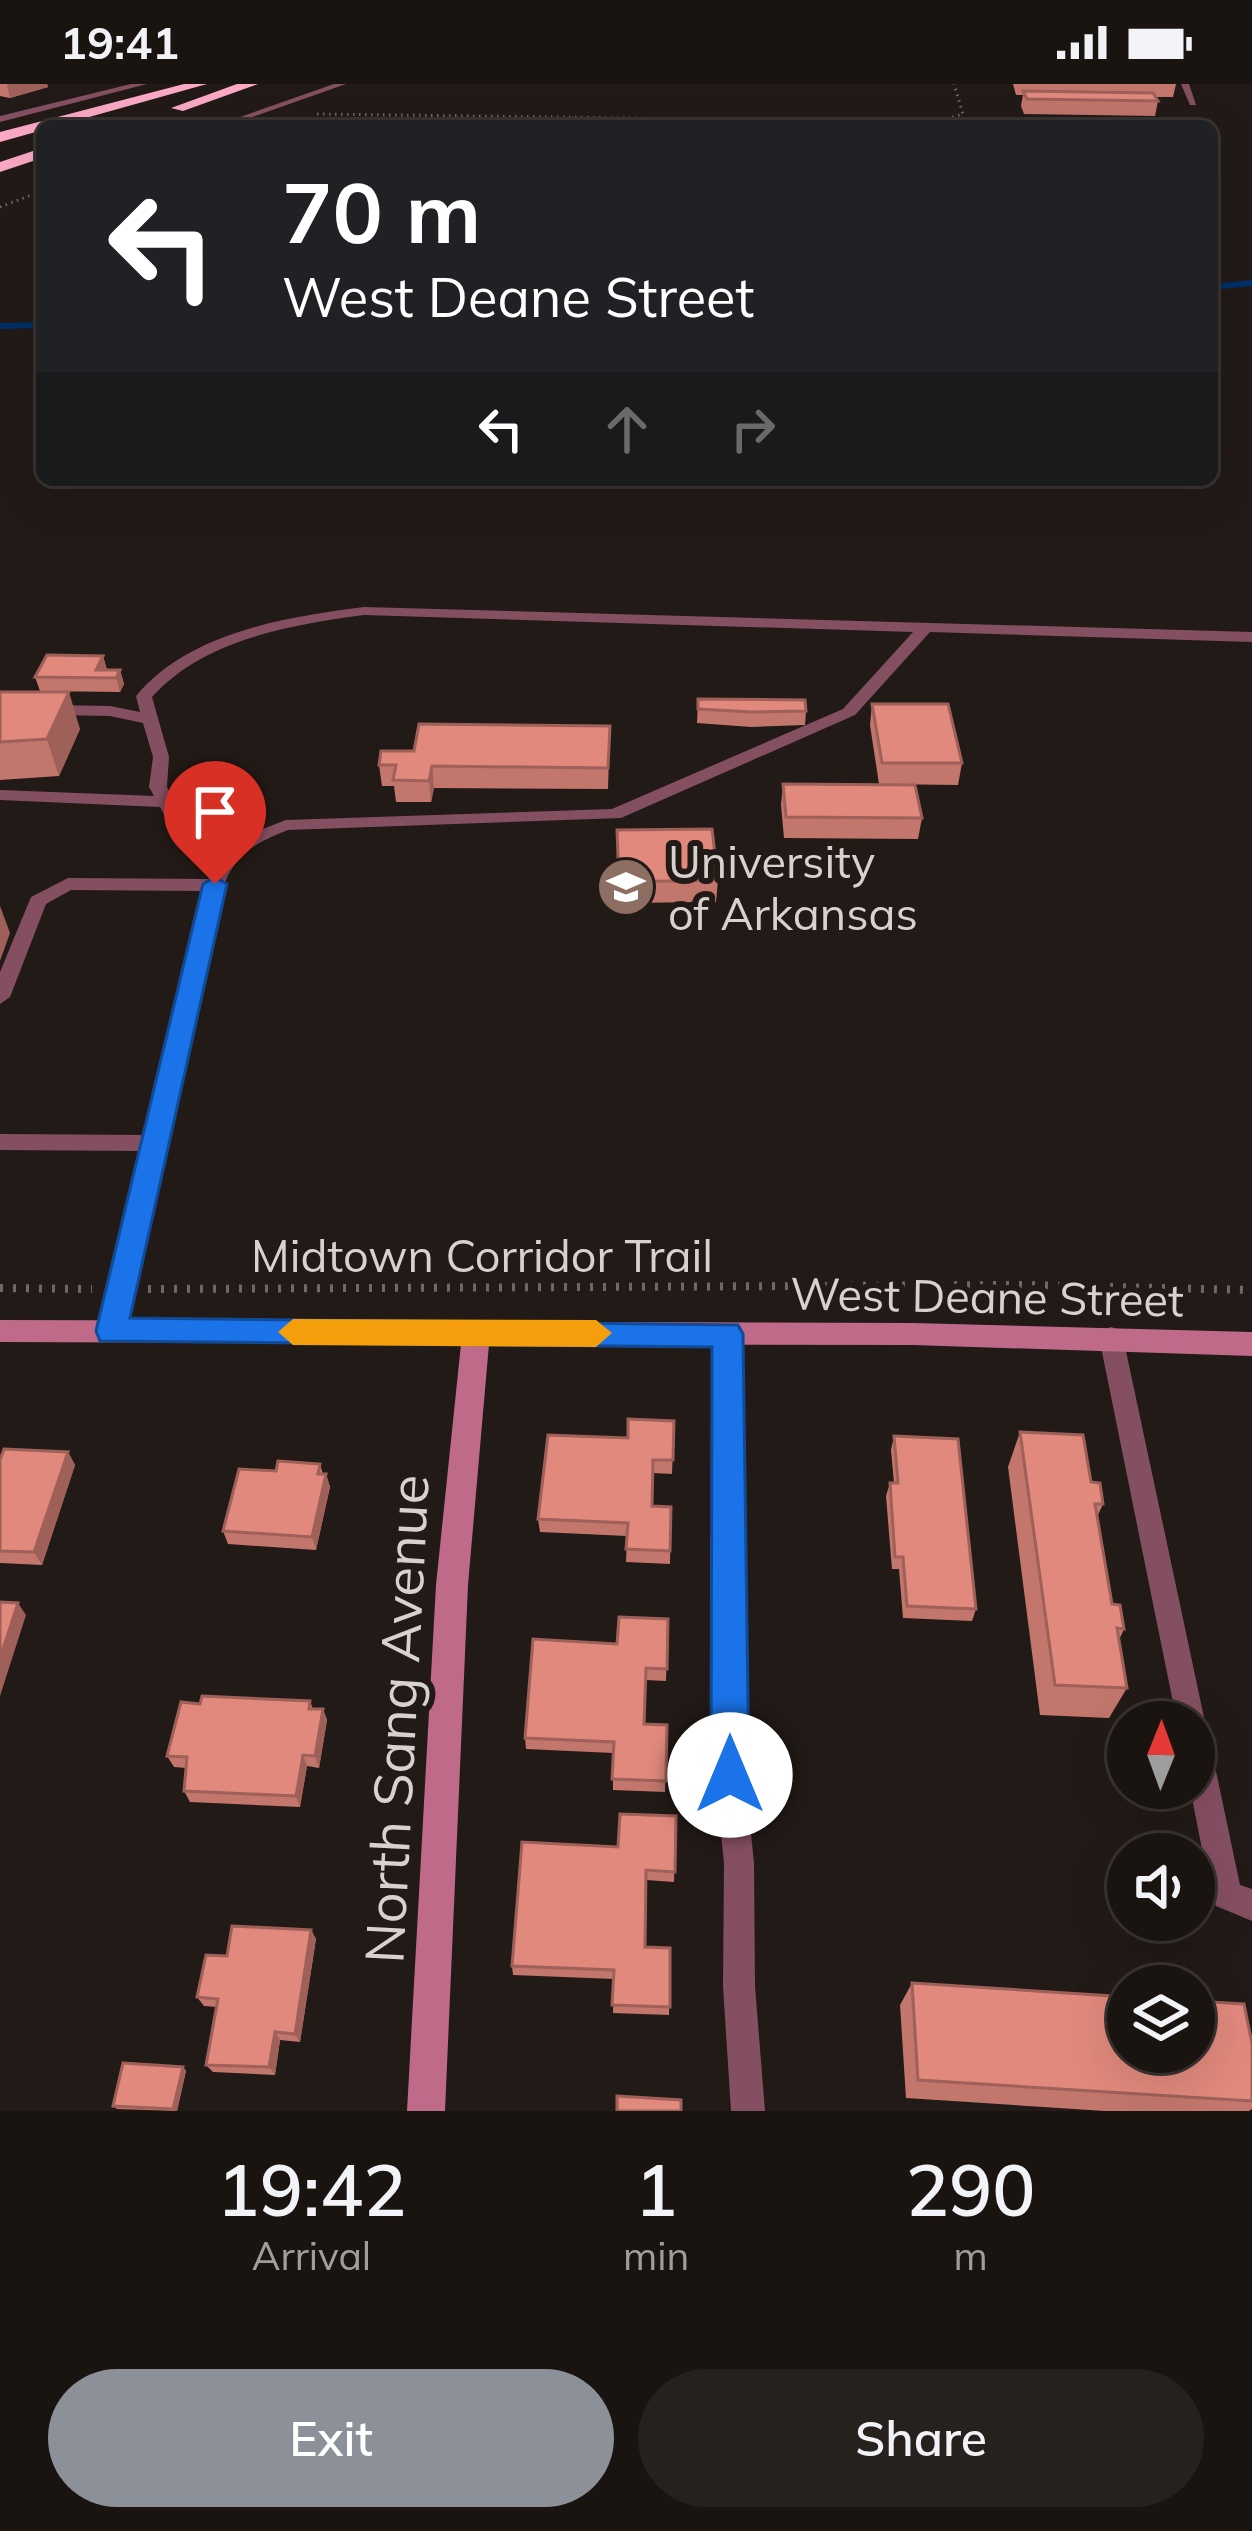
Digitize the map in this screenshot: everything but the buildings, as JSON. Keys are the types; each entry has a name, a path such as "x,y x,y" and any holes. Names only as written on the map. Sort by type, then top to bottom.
{"highway":[{"path":"93,120 202,84"},
{"path":"65,120 202,84"},
{"path":"165,112 250,84"},
{"path":"0,137 36,128"},
{"path":"3,162 36,140"},
{"path":"3,162 36,154"}],"street":[{"path":"0,119 142,84"},
{"name":"West Deane Street","path":"0,1331 1111,1337 1252,1344"},
{"name":"North Sang Avenue","path":"426,2111 452,1585 476,1332"}],"lane":[{"path":"244,117 342,84"},
{"path":"1185,84 1193,103"},
{"path":"241,841 195,827 172,814 158,787 161,757 143,696 155,678 267,628 364,610 1252,637"},
{"path":"111,1331 215,884 222,863 241,841 286,825 615,814 849,712 870,695 926,628"},
{"path":"0,709 92,710 150,719"},
{"path":"0,795 166,802"},
{"path":"0,997 38,901 68,884 215,884"},
{"path":"0,1142 154,1143"},
{"path":"727,1334 730,1775 739,1863 739,1986 748,2111"},
{"path":"1111,1337 1187,1701"},
{"path":"1209,1809 1227,1895 1252,1905"}],"path":[{"path":"941,120 963,114 954,84"},
{"path":"311,113 796,120"},
{"path":"0,207 36,193"},
{"name":"Midtown Corridor Trail","path":"0,1288 1020,1285 1252,1290"}],"waterway":[{"path":"1218,286 1252,283"},
{"path":"0,326 36,325"}],"slow traffic":[{"path":"293,1332 596,1333"}],"place":[{"name":"University of Arkansas","path":"626,887"}],"route":[{"path":"215,884 111,1331 727,1334 730,1775"}]}
